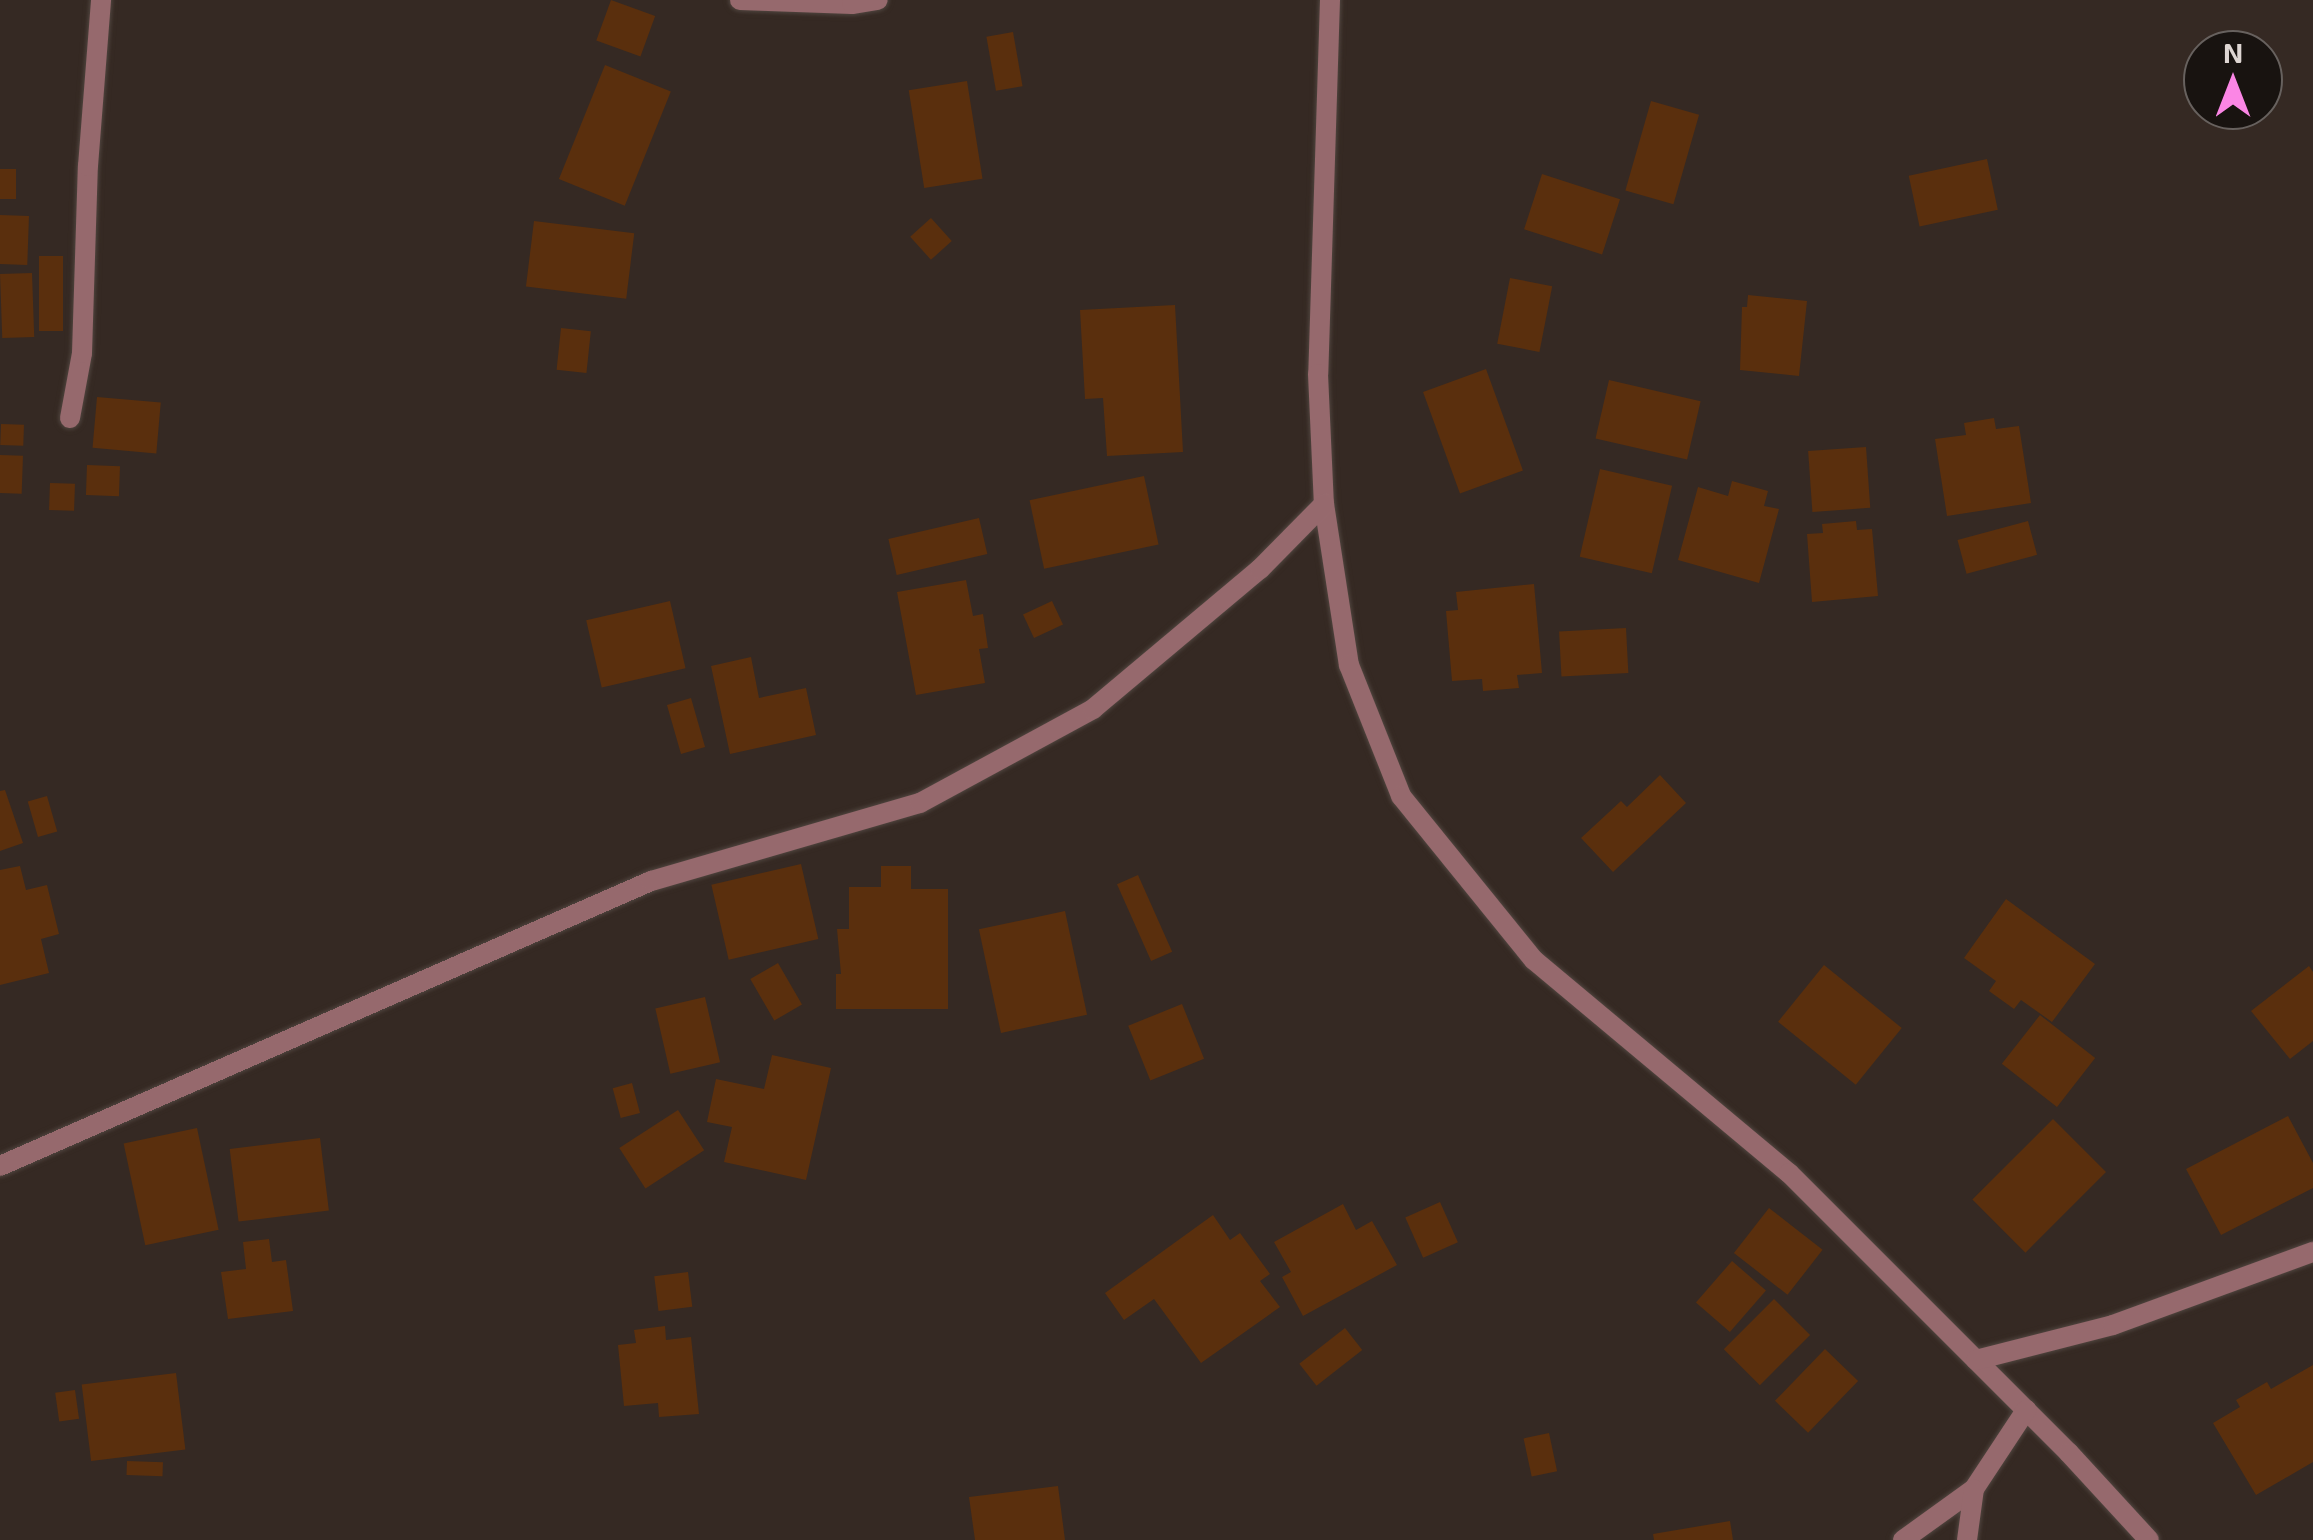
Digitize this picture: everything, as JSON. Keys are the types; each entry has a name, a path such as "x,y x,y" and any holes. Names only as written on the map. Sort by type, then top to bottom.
{"street":[{"path":"70,418 82,353 88,166 101,0"},
{"path":"740,0 852,4 878,0"},
{"path":"1330,0 1318,374 1324,504 1349,665 1401,796 1534,960 1790,1173 2150,1540"},
{"path":"0,1166 651,882 920,804 1093,709 1260,569 1324,504"},
{"path":"1976,1360 2113,1325 2313,1252"},
{"path":"1902,1540 1974,1489 2026,1410"},
{"path":"1966,1540 1974,1489"}],"building":[{"path":"611,0 655,16 640,56 596,40"},
{"path":"1013,32 1023,86 996,91 986,37"},
{"path":"605,65 671,92 625,206 559,179"},
{"path":"967,81 982,179 924,188 909,90"},
{"path":"1651,101 1699,115 1673,204 1625,190"},
{"path":"1987,159 1998,210 1920,226 1909,176"},
{"path":"0,169 16,169 16,199 0,199"},
{"path":"1542,174 1620,199 1602,255 1524,229"},
{"path":"0,215 29,216 27,265 0,264"},
{"path":"931,218 952,241 931,260 910,237"},
{"path":"534,221 634,233 626,299 526,287"},
{"path":"39,256 63,256 63,331 39,331"},
{"path":"32,273 34,337 2,338 0,274"},
{"path":"1510,278 1552,286 1539,352 1497,344"},
{"path":"1748,295 1807,301 1799,376 1740,370 1742,307 1747,307"},
{"path":"1175,305 1183,452 1107,456 1103,398 1085,399 1080,310"},
{"path":"561,328 591,331 586,373 557,370"},
{"path":"1486,369 1523,470 1460,493 1423,392"},
{"path":"1609,380 1701,401 1687,460 1596,438"},
{"path":"97,397 161,403 156,453 93,448"},
{"path":"1994,418 1996,429 2019,426 2031,503 1947,516 1935,439 1966,435 1964,423"},
{"path":"1,424 24,425 23,446 0,445"},
{"path":"1866,447 1870,508 1812,512 1808,451"},
{"path":"0,455 23,456 22,494 0,493"},
{"path":"87,465 120,466 119,496 86,495"},
{"path":"1600,469 1672,486 1652,573 1580,557"},
{"path":"1144,476 1159,544 1044,569 1030,500"},
{"path":"1732,481 1768,491 1764,506 1779,509 1759,583 1678,560 1698,487 1728,496"},
{"path":"50,483 75,484 74,511 49,510"},
{"path":"979,518 987,554 897,575 888,539"},
{"path":"1856,521 1857,530 1872,529 1878,596 1812,602 1807,534 1823,533 1822,524"},
{"path":"2028,521 2037,555 1967,574 1957,540"},
{"path":"966,580 973,616 983,614 988,648 979,649 985,683 916,695 897,592"},
{"path":"1534,584 1542,673 1517,675 1519,688 1483,691 1482,679 1452,681 1446,611 1458,610 1456,592"},
{"path":"670,601 686,668 602,688 586,620"},
{"path":"1052,601 1063,625 1034,638 1023,615"},
{"path":"1626,628 1628,673 1561,676 1559,632"},
{"path":"751,657 759,698 806,688 816,735 730,754 711,666"},
{"path":"691,698 705,747 681,754 667,705"},
{"path":"1660,775 1686,803 1613,872 1581,838 1621,801 1627,807"},
{"path":"5,790 23,843 0,851 0,791"},
{"path":"47,796 57,832 38,837 28,802"},
{"path":"801,864 818,939 729,960 711,885"},
{"path":"20,866 26,890 47,885 59,934 41,939 49,973 0,985 0,870"},
{"path":"881,866 911,866 911,889 948,889 948,1009 836,1009 836,974 841,974 837,929 849,929 849,887 881,887"},
{"path":"1138,875 1172,952 1151,961 1117,884"},
{"path":"2006,899 2095,964 2052,1022 2021,1000 2014,1009 1989,991 1996,981 1964,958"},
{"path":"1065,911 1087,1015 1001,1033 979,929"},
{"path":"778,963 802,1005 774,1021 750,979"},
{"path":"1824,965 1902,1028 1856,1085 1778,1022"},
{"path":"2309,966 2313,972 2313,1041 2290,1059 2251,1011"},
{"path":"705,997 720,1062 670,1074 655,1008"},
{"path":"1182,1004 1204,1059 1150,1080 1128,1026"},
{"path":"2040,1015 2095,1058 2057,1107 2002,1064"},
{"path":"772,1055 831,1068 806,1180 724,1162 732,1127 707,1122 716,1079 764,1089"},
{"path":"632,1083 640,1113 621,1118 613,1088"},
{"path":"678,1110 704,1150 645,1188 619,1148"},
{"path":"2288,1116 2313,1163 2313,1188 2221,1235 2186,1169"},
{"path":"2053,1119 2106,1172 2025,1253 1972,1200"},
{"path":"197,1128 219,1230 145,1245 124,1144"},
{"path":"320,1138 329,1210 239,1222 230,1149"},
{"path":"1440,1202 1458,1242 1423,1258 1405,1217"},
{"path":"1343,1204 1356,1230 1372,1221 1397,1265 1303,1316 1282,1277 1291,1272 1274,1242"},
{"path":"1769,1208 1823,1250 1787,1295 1734,1253"},
{"path":"1213,1215 1230,1240 1240,1233 1270,1274 1260,1281 1280,1307 1201,1363 1154,1299 1124,1320 1105,1293"},
{"path":"269,1239 272,1262 286,1260 293,1311 228,1319 221,1272 246,1269 243,1242"},
{"path":"1732,1261 1766,1291 1730,1332 1696,1303"},
{"path":"688,1272 692,1307 659,1311 654,1276"},
{"path":"1774,1299 1810,1335 1760,1385 1724,1349"},
{"path":"665,1326 666,1340 691,1337 699,1414 659,1417 658,1403 624,1406 618,1345 636,1343 634,1330"},
{"path":"1345,1328 1362,1350 1317,1386 1299,1364"},
{"path":"1825,1349 1858,1381 1808,1433 1775,1401"},
{"path":"2313,1365 2313,1462 2256,1495 2213,1423 2240,1407 2236,1400 2267,1382 2271,1389"},
{"path":"176,1373 185,1449 91,1461 82,1385"},
{"path":"75,1390 79,1419 59,1422 55,1393"},
{"path":"1549,1433 1557,1471 1532,1477 1524,1438"},
{"path":"127,1461 163,1462 162,1476 127,1475"},
{"path":"1058,1486 1065,1540 975,1540 969,1497"},
{"path":"1730,1521 1733,1540 1654,1540 1653,1534"}]}
